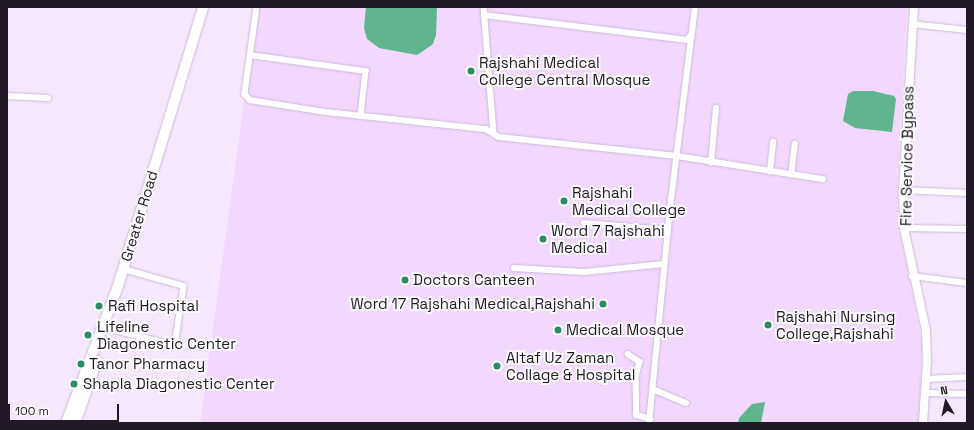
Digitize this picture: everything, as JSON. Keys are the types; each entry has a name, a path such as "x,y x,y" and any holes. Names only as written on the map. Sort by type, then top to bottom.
{"highway":[{"name":"Greater Road","path":"199,31 203,7"},
{"name":"Greater Road","path":"75,423 108,328 110,315 199,31 210,7"},
{"name":"Greater Road","path":"66,423 128,270 150,185"}],"main road":[{"name":"Fire Service Bypass","path":"914,7 903,190 904,228 912,276 926,331 926,393 923,423"}],"street":[{"path":"257,7 245,94 250,100 360,116 486,129 499,136 677,156 711,163 823,179"},
{"path":"484,7 494,134"},
{"path":"628,354 640,362 636,376 638,414 649,421 667,230 677,156 690,36 695,7"},
{"path":"484,15 687,40 690,36"},
{"path":"912,24 967,30"},
{"path":"250,55 366,71 360,116"},
{"path":"7,96 48,98"},
{"path":"711,163 716,108"},
{"path":"770,172 773,142"},
{"path":"791,174 795,144"},
{"path":"903,190 967,193"},
{"path":"584,223 667,230"},
{"path":"904,228 967,229"},
{"path":"514,268 584,272 664,264"},
{"path":"108,328 175,346 184,286 128,270"},
{"path":"912,276 967,283"},
{"path":"926,379 967,377"},
{"path":"652,389 686,403"},
{"path":"926,393 967,394"}],"shaded area":[{"name":"Rajshahi Medical College","path":"257,7 907,7 898,173 898,223 923,348 919,423 200,423"},
{"path":"366,7 437,7 436,35 433,44 417,55 379,48 367,39 364,28"},
{"path":"853,91 873,91 894,96 896,99 892,132 855,128 843,121 848,94"},
{"path":"765,402 761,423 738,423 739,418 752,404"}],"place":[{"name":"Rajshahi Medical College Central Mosque","path":"471,71"},
{"name":"Rajshahi Medical College","path":"564,201"},
{"name":"Word 7 Rajshahi Medical","path":"543,239"},
{"name":"Doctors Canteen","path":"405,280"},
{"name":"Word 17 Rajshahi Medical,Rajshahi","path":"603,304"},
{"name":"Rafi Hospital","path":"99,306"},
{"name":"Rajshahi Nursing College,Rajshahi","path":"768,325"},
{"name":"Medical Mosque","path":"558,330"},
{"name":"Lifeline Diagonestic Center","path":"88,335"},
{"name":"Tanor Pharmacy","path":"81,364"},
{"name":"Altaf Uz Zaman Collage & Hospital","path":"497,366"},
{"name":"Shapla Diagonestic Center","path":"74,384"}]}
